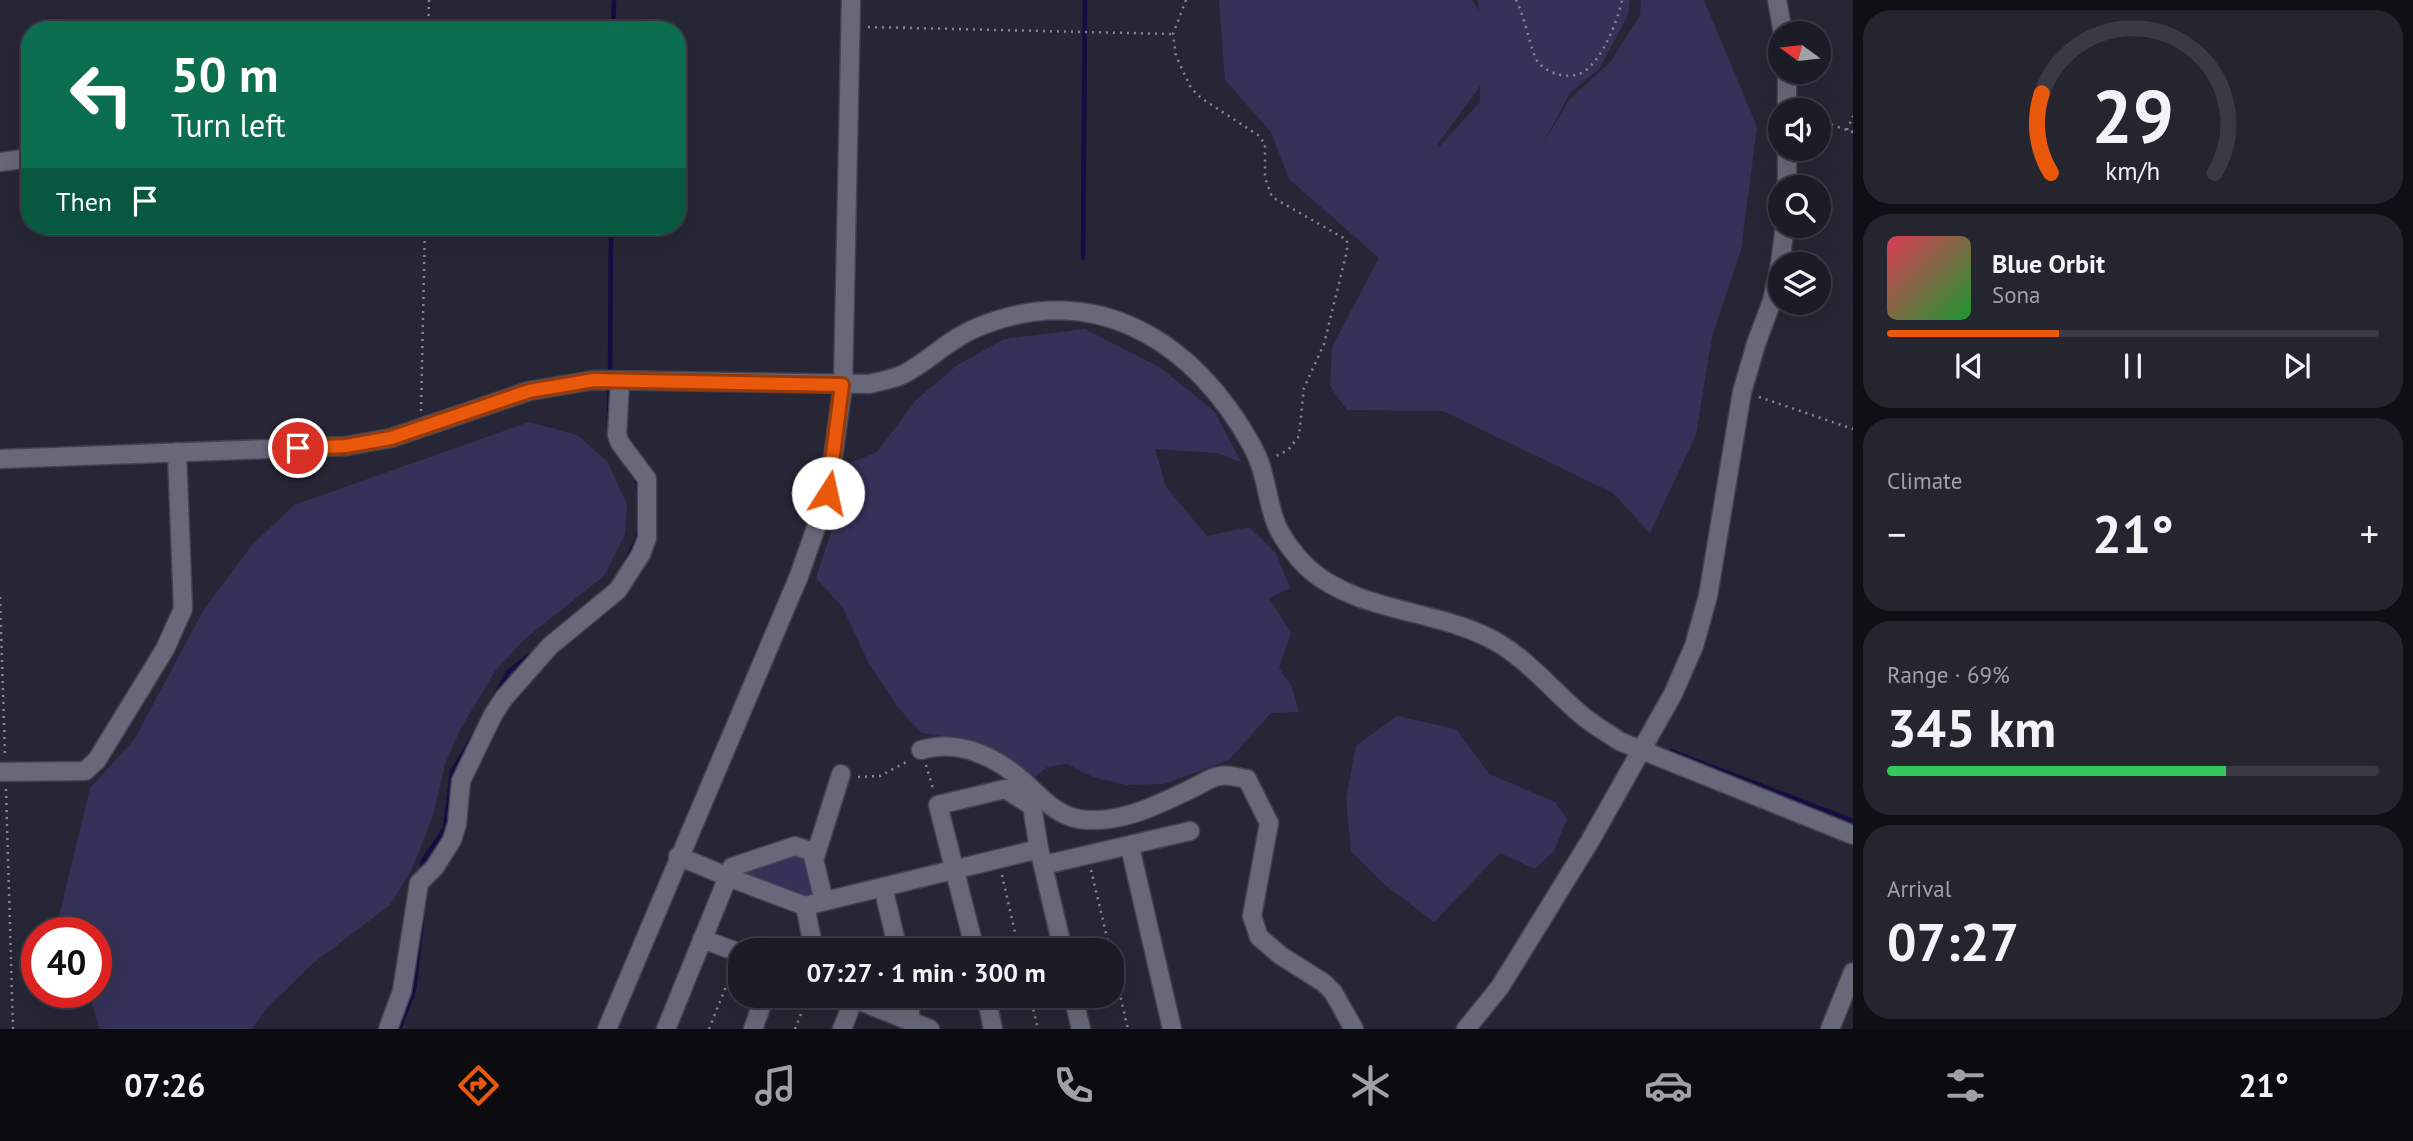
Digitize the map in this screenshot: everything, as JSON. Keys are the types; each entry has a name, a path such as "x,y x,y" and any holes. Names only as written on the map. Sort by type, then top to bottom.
{"street":[{"path":"607,1029 678,856 799,576 828,493 842,385 851,0"},
{"path":"1777,0 1781,21"},
{"path":"0,162 21,159"},
{"path":"0,459 346,446 391,438 529,391 612,380 869,384 904,374 943,346 975,329 1020,313 1054,309 1091,313 1137,328 1161,341 1188,361 1214,390 1238,420 1262,463 1277,526 1309,569 1336,586 1364,598 1418,613 1500,643 1586,719 1619,741 1853,835"},
{"path":"1466,1029 1500,987 1590,841 1673,694 1698,633 1708,596 1742,392 1768,313"},
{"path":"388,1029 402,991 419,883 435,867 452,840 457,824 461,781 493,715 504,698 550,646 618,590 641,554 647,538 647,479 617,435 612,380"},
{"path":"3,772 85,771 97,760 165,649 183,609 177,452"},
{"path":"921,750 938,745 975,751 995,760 1047,804 1078,819 1127,816 1146,810 1220,775 1247,779 1269,823 1252,916 1259,937 1280,955 1324,983 1354,1029"},
{"path":"824,901 814,860 841,775"},
{"path":"972,938 938,805 1005,789 1032,806 1060,938"},
{"path":"678,856 805,906 998,859 1087,857 1189,831"},
{"path":"666,1029 702,939 731,878 732,867 795,846 816,853"},
{"path":"1130,847 1172,1029"},
{"path":"883,887 895,938"},
{"path":"805,906 812,938"},
{"path":"702,939 728,953"},
{"path":"1830,1029 1853,972"},
{"path":"753,1029 761,1008"},
{"path":"842,1029 848,1008"},
{"path":"878,1008 929,1029"},
{"path":"911,1008 911,1021"},
{"path":"988,1008 993,1029"},
{"path":"1076,1008 1081,1029"}],"path":[{"path":"428,21 429,0"},
{"path":"1186,0 1173,34 1176,56 1191,88 1201,98 1258,135 1265,144 1265,178 1272,197 1347,240 1348,251 1324,344 1304,388 1298,436 1288,450 1262,463"},
{"path":"1517,0 1537,61 1550,72 1567,76 1583,72 1595,61 1612,32 1622,0"},
{"path":"850,27 1173,34"},
{"path":"1847,130 1853,116"},
{"path":"1831,124 1853,132"},
{"path":"422,428 425,235"},
{"path":"1742,392 1853,429"},
{"path":"0,597 3,772 13,1029"},
{"path":"841,775 864,778 880,776 904,765 921,750 938,805"},
{"path":"1087,857 1107,938"},
{"path":"998,859 1016,938"},
{"path":"709,1029 728,982"},
{"path":"795,1029 803,1008"},
{"path":"1033,1008 1038,1029"},
{"path":"1123,1008 1128,1029"}],"shaded area":[{"path":"1219,0 1472,0 1479,11 1477,0 1630,0 1628,15 1600,68 1570,93 1541,147 1569,100 1611,61 1640,15 1641,0 1704,0 1757,127 1741,250 1712,337 1696,435 1650,533 1613,493 1443,411 1347,410 1330,386 1332,347 1379,258 1289,179 1271,132 1225,80","holes":["1480,86 1480,102 1438,148 1438,144"]},
{"path":"1085,329 1161,368 1215,412 1241,462 1217,453 1155,449 1166,487 1207,536 1249,527 1276,553 1290,588 1269,598 1291,633 1279,668 1292,687 1299,712 1271,713 1229,760 1164,784 1127,785 1093,777 1067,764 1047,767 1034,778 981,747 921,733 896,705 868,662 843,608 816,578 839,508 845,465 877,452 916,400 956,366 1004,339"},
{"path":"529,422 577,435 607,461 627,504 625,534 604,576 526,638 495,671 460,730 445,764 433,816 412,869 390,905 311,965 265,1010 252,1029 100,1029 93,1008 112,1008 112,917 59,917 90,788 134,740 203,611 251,546 294,505"},
{"path":"1397,716 1456,729 1489,774 1555,802 1567,819 1554,851 1535,869 1500,853 1434,922 1384,884 1351,851 1346,798 1356,746"},
{"path":"794,851 804,855 813,896 804,899 736,873"}],"waterway":[{"path":"613,21 614,0"},
{"path":"1083,258 1085,0"},
{"path":"610,374 611,235"},
{"path":"609,383 609,430"},
{"path":"636,475 639,494"},
{"path":"626,561 637,540 639,520"},
{"path":"494,698 508,672 534,652"},
{"path":"423,871 422,862 445,828 452,772 475,733"},
{"path":"1671,751 1853,821"},
{"path":"399,1029 414,990 426,887"}],"route":[{"path":"298,448 346,446 391,438 529,391 594,380 842,385 828,493"}]}
